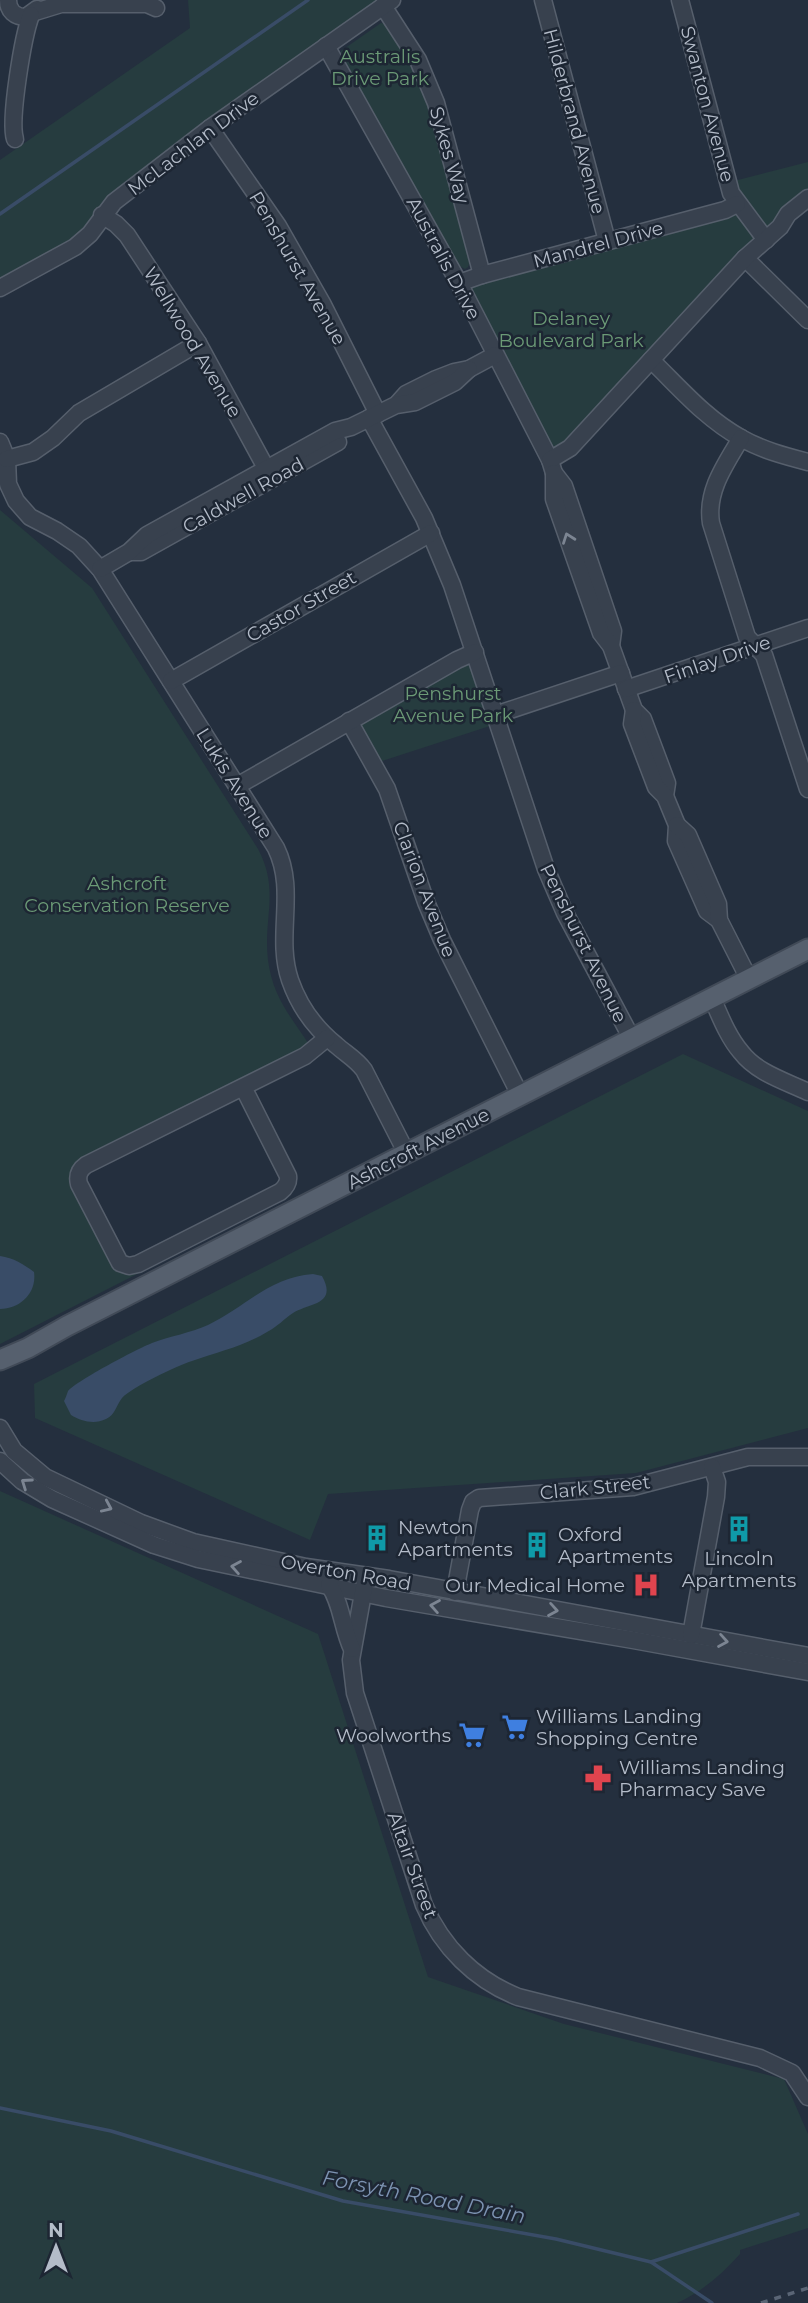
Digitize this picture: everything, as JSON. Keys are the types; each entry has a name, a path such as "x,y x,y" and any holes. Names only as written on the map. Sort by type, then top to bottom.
{"main road":[{"name":"Ashcroft Avenue","path":"0,1360 808,949"},
{"name":"Ashcroft Avenue","path":"0,1376 28,1348"}],"street":[{"name":"Hilderbrand Avenue","path":"543,0 607,242"},
{"name":"Swanton Avenue","path":"680,0 731,193 766,240"},
{"path":"8,8 22,17 55,2 146,4 156,8"},
{"name":"McLachlan Drive","path":"0,288 75,247 90,234 114,202 210,128 387,3"},
{"name":"Sykes Way","path":"387,3 418,60 436,103 482,275"},
{"path":"8,8 23,37"},
{"path":"15,139 13,127 23,37 35,9"},
{"name":"Australis Drive","path":"326,46 459,283 564,486 614,631 611,646 626,690 634,710 643,719 667,783 666,796 677,825 688,835 718,904 719,920 749,979"},
{"name":"Penshurst Avenue","path":"210,128 278,226 323,305 373,416 431,533 475,652 546,869 565,912 632,1039"},
{"path":"552,466 745,258 780,227 788,214 808,198"},
{"name":"Mandrel Drive","path":"459,283 725,210 737,204"},
{"path":"780,227 794,222 808,210"},
{"name":"Wellwood Avenue","path":"102,215 127,235 198,343 270,473"},
{"path":"745,258 808,320"},
{"path":"7,459 33,452 53,438 79,413 198,343"},
{"name":"Caldwell Road","path":"100,569 129,552 147,535 270,473 335,431 351,427 396,405 415,402 455,382 469,369 495,355"},
{"path":"651,360 720,425 770,451 808,462"},
{"path":"741,438 716,483 709,513 747,637 764,655 808,789"},
{"name":"Lukis Avenue","path":"0,442 7,459 4,485 30,517 79,546 100,569 280,856 287,891 283,943 286,968 299,1002 311,1021 327,1038 364,1070 407,1154"},
{"name":"Castor Street","path":"171,681 431,533"},
{"name":"Finlay Drive","path":"626,690 808,628"},
{"path":"237,786 475,652"},
{"path":"495,715 621,673"},
{"name":"Clarion Avenue","path":"349,721 387,789 442,940 520,1096"},
{"path":"712,998 734,1043 746,1058 766,1072 808,1092"},
{"path":"243,1087 288,1176 285,1187 280,1192 138,1264 129,1266 120,1263 79,1185 80,1170 86,1165 305,1056 327,1038"},
{"name":"Overton Road","path":"0,1428 14,1451 45,1477 159,1530 214,1547 306,1567 365,1584 386,1598 808,1672"},
{"name":"Clark Street","path":"455,1592 470,1510 476,1500 484,1497 633,1487 754,1457 808,1457"},
{"name":"Overton Road","path":"0,1461 22,1481 52,1499 168,1550 211,1562 328,1585 365,1584 455,1592 808,1656"},
{"path":"691,1635 716,1497 717,1482 712,1467"},
{"name":"Altair Street","path":"365,1584 352,1649 355,1693 419,1892 434,1925 459,1958 486,1981 518,1997 760,2058 787,2070 807,2095"},
{"path":"328,1585 335,1595 352,1649"}],"green space":[{"path":"188,0 380,0 215,114 110,196 73,240 0,280 0,160 190,28"},
{"name":"Australis Drive Park","path":"381,23 387,24 403,48 426,97 470,261 465,269 458,265 339,56 341,51"},
{"path":"808,162 808,190 785,209 781,218 766,227 743,203 734,181"},
{"name":"Delaney Boulevard Park","path":"732,213 738,216 755,236 751,245 577,428 574,436 557,447 550,445 470,289 471,286"},
{"name":"Ashcroft Conservation Reserve","path":"0,510 92,588 258,849 265,864 270,891 267,945 270,973 283,1006 310,1046 76,1165 118,1269 285,1196 286,1198 0,1344"},
{"name":"Penshurst Avenue Park","path":"469,662 493,725 379,762 360,728 361,721"},
{"path":"683,1054 808,1111 808,1428 636,1473 328,1494 310,1540 35,1418 34,1384"},
{"path":"0,1491 318,1634 428,1977 564,2024 784,2079 808,2134 808,2228 740,2250 740,2254 711,2282 677,2303 0,2303"}],"water":[{"path":"0,1256 30,1269 34,1272 34,1280 26,1298 14,1306 0,1309"},
{"path":"313,1274 322,1276 326,1286 326,1293 320,1302 293,1313 271,1330 249,1341 185,1364 145,1383 127,1393 106,1419 88,1422 71,1415 64,1401 68,1391 95,1373 152,1343 208,1325 283,1281"}],"waterway":[{"path":"0,214 308,0"},
{"name":"Forsyth Road Drain","path":"0,2108 111,2131 343,2201 556,2239 651,2262 712,2303"},
{"path":"651,2262 798,2214"}],"railway":[{"path":"761,2303 808,2288"}],"place":[{"name":"Lincoln Apartments","path":"739,1529"},
{"name":"Newton Apartments","path":"377,1538"},
{"name":"Oxford Apartments","path":"537,1545"},
{"name":"Our Medical Home","path":"646,1585"},
{"name":"Williams Landing Shopping Centre","path":"515,1727"},
{"name":"Woolworths","path":"472,1735"},
{"name":"Williams Landing Pharmacy Save","path":"598,1778"}]}
